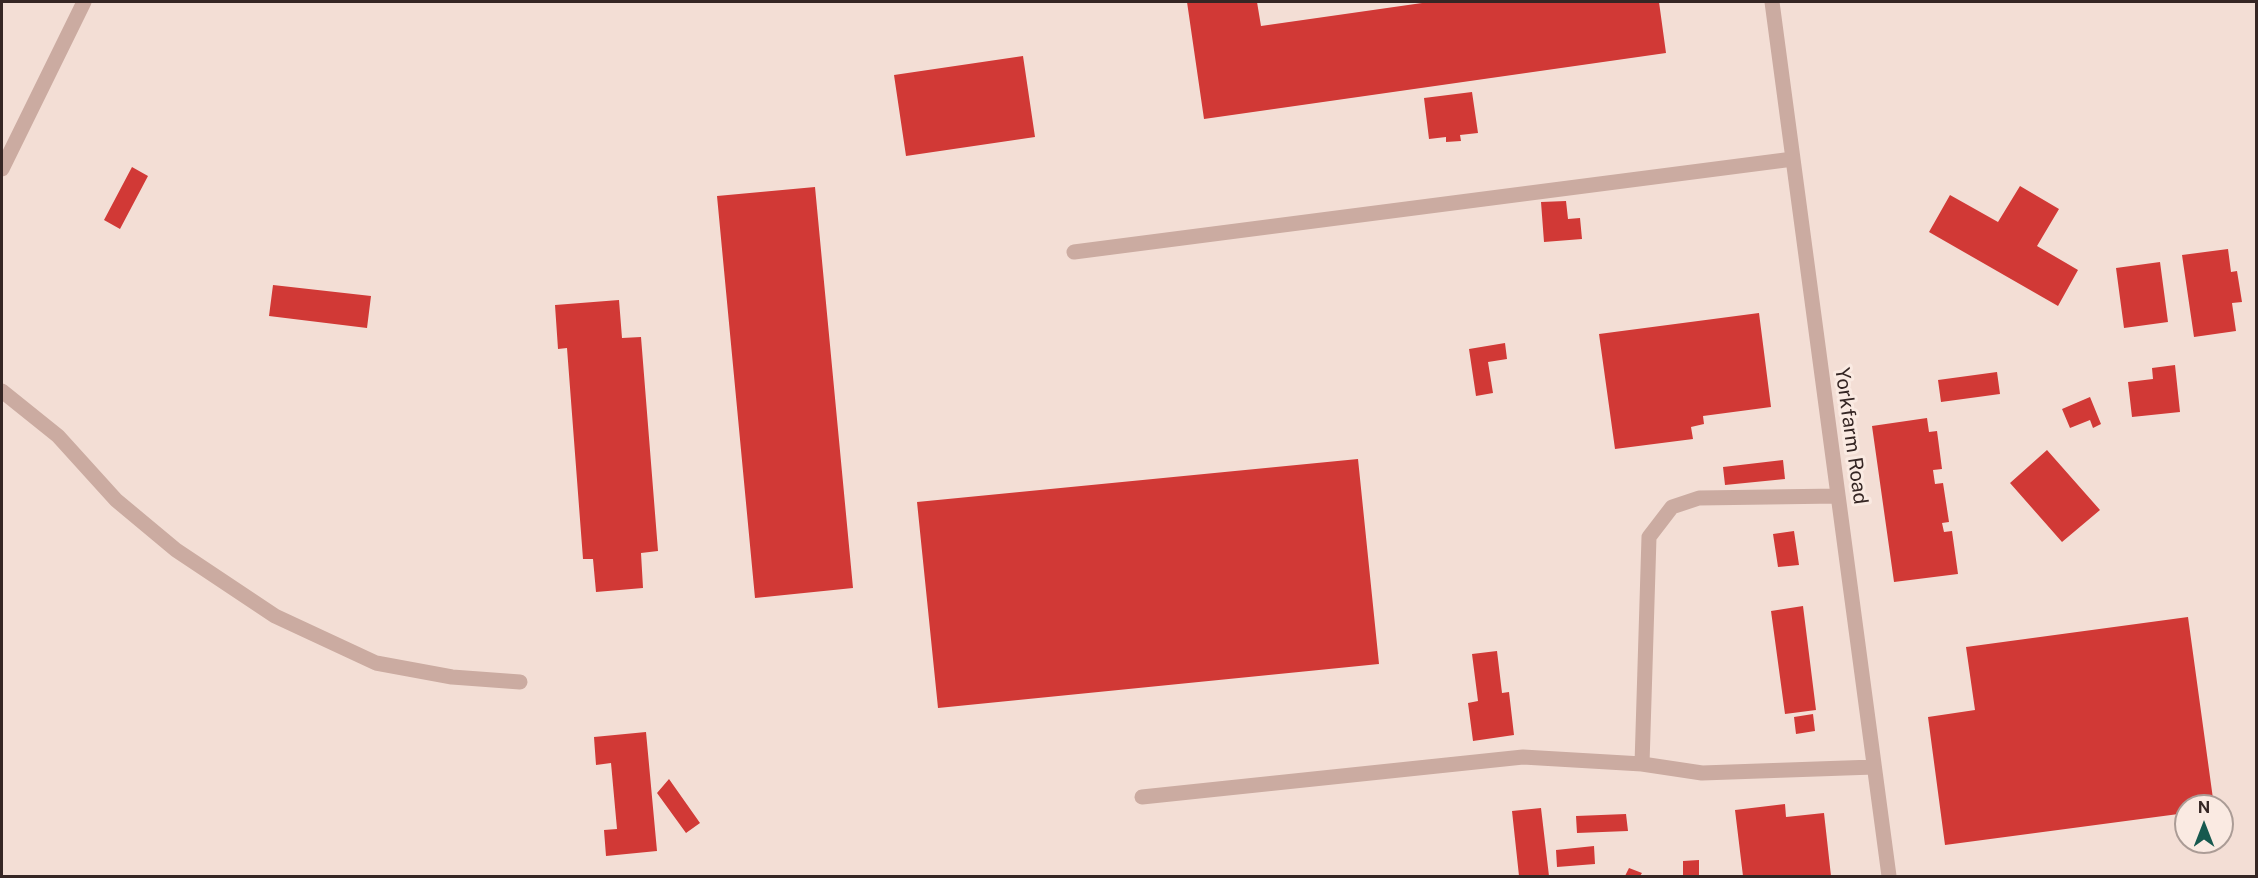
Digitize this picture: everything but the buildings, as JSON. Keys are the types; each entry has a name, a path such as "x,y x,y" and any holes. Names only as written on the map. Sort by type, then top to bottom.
{"street":[{"path":"2,169 84,2"},
{"name":"Yorkfarm Road","path":"1772,2 1889,876"},
{"path":"1074,252 1793,159"},
{"path":"2,391 58,436 116,500 177,550 275,616 376,663 452,676 520,682"},
{"path":"1642,764 1649,537 1672,507 1699,498 1838,496"},
{"path":"1142,797 1523,757 1642,764 1702,773 1874,767"}]}
